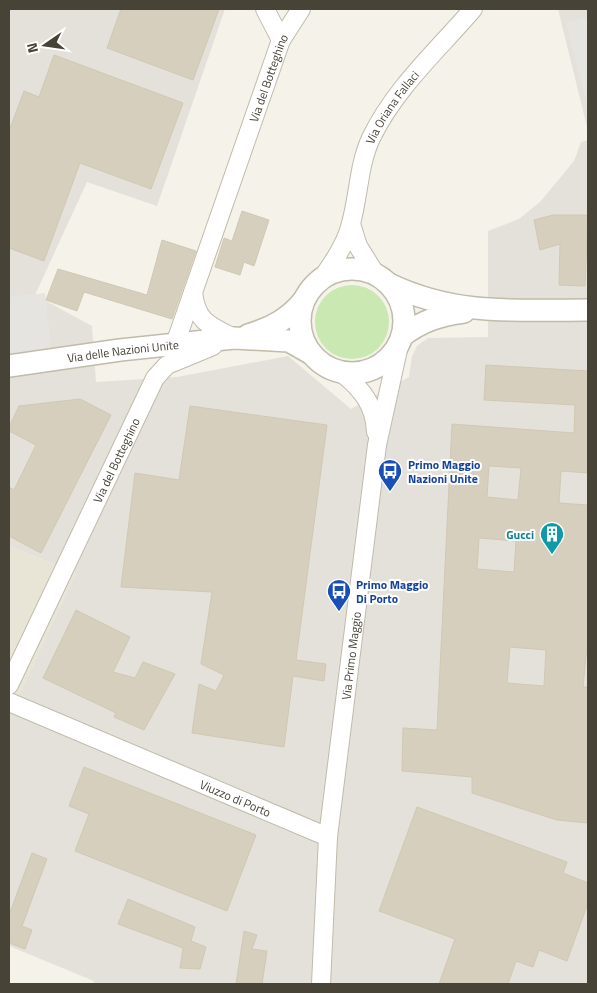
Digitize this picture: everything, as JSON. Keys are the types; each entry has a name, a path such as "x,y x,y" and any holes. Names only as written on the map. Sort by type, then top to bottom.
{"street":[{"path":"264,9 281,40"},
{"name":"Via del Botteghino","path":"175,344 281,40 301,9"},
{"name":"Via Oriana Fallaci","path":"323,277 339,253 351,224 361,168 370,139 379,122 414,75 473,9"},
{"name":"Via Oriana Fallaci","path":"351,224 358,246 382,279"},
{"path":"481,309 438,316 422,322 401,340 388,359 373,370 361,373 342,373 326,367 310,353 300,332 300,316 304,300 312,287 323,277 338,271 353,269 382,279 427,300 481,309 588,310"},
{"path":"382,279 403,308 401,340"},
{"path":"193,292 197,312 203,320 210,326 236,338"},
{"name":"Via delle Nazioni Unite","path":"236,338 272,326 297,309 304,300"},
{"name":"Via del Botteghino","path":"9,685 155,378 162,369 174,361 236,338"},
{"name":"Via delle Nazioni Unite","path":"9,366 175,344 236,338 289,341 310,353"},
{"name":"Via Primo Maggio","path":"328,837 377,445 401,340"},
{"name":"Via Primo Maggio","path":"342,373 361,390 371,406 376,423 377,445"},
{"name":"Viuzzo di Porto","path":"9,702 328,837"},
{"path":"321,984 328,837"}],"shaded area":[{"path":"9,9 225,9 157,206 87,182 35,295 92,326 96,382 177,377 288,356 351,409 409,377 412,356 417,346 428,338 488,337 488,231 519,219 540,202 574,161 581,142 588,140 588,984 93,984 94,981 9,946 9,717 76,573 9,546"},
{"path":"558,9 588,9 588,131"},
{"path":"588,17 588,109 566,23"},
{"path":"45,293 51,350 9,356 9,297"},
{"path":"9,546 76,573 9,717"}],"green space":[{"path":"345,285 359,285 373,291 383,301 389,315 387,336 373,353 359,359 345,359 331,353 321,343 315,329 315,315 321,301 331,291"}],"building":[{"path":"121,9 219,9 193,80 107,48"},
{"path":"54,55 183,103 151,189 80,163 44,261 9,248 9,131 24,91 39,97"},
{"path":"242,211 269,220 254,266 244,262 240,275 215,267 224,238 232,241"},
{"path":"553,215 588,215 585,286 559,285 560,244 540,250 534,220"},
{"path":"162,240 196,251 172,319 84,292 77,311 46,300 58,269 147,295"},
{"name":"Gucci","path":"486,365 588,371 588,473 561,471 559,503 588,505 588,655 586,655 583,687 588,687 588,823 557,820 472,793 472,777 402,771 403,728 437,730 452,424 574,433 575,405 484,400","holes":["489,466 521,468 518,500 487,497","479,538 516,541 514,572 477,569","510,647 546,650 544,686 507,683"]},
{"path":"80,399 111,415 41,553 9,536 9,487 14,490 36,445 9,431 9,427 19,406"},
{"path":"190,406 327,425 296,660 326,664 324,681 293,676 284,747 192,733 199,684 216,691 224,675 201,664 212,592 121,587 135,473 179,480"},
{"path":"76,610 130,637 113,672 135,678 143,662 175,674 144,730 114,717 116,713 43,678"},
{"path":"84,767 256,835 227,911 75,851 89,814 69,806"},
{"path":"417,807 567,862 563,873 588,883 588,903 567,961 539,950 533,967 516,961 508,984 439,984 455,939 379,911"},
{"path":"32,853 47,859 22,926 32,930 25,949 9,943 9,915"},
{"path":"128,899 195,927 191,941 206,947 200,969 180,968 183,948 118,924"},
{"path":"244,931 257,935 252,949 267,951 262,984 236,984"}],"place":[{"name":"Primo Maggio Nazioni Unite","path":"390,492"},
{"name":"Gucci","path":"552,555"},
{"name":"Primo Maggio Di Porto","path":"339,612"}]}
